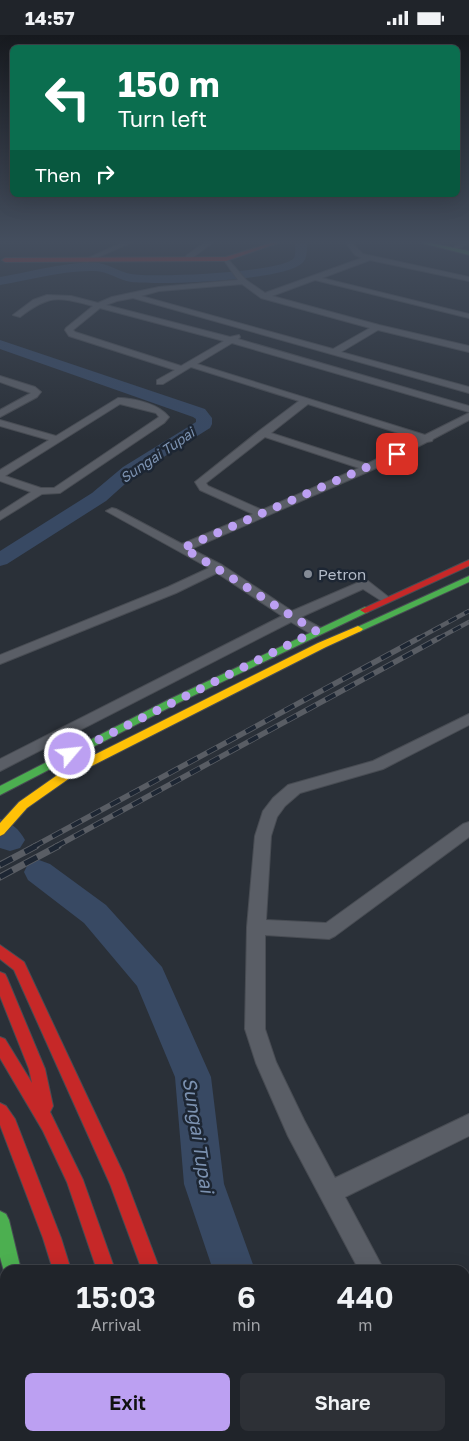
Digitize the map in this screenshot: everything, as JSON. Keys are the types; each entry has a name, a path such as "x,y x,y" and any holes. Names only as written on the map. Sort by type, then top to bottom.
{"main road":[{"path":"0,791 124,726 316,631 469,563"},
{"path":"0,831 18,809 70,772 322,645 469,579"},
{"path":"0,951 19,966 118,1181 149,1265"},
{"path":"0,978 37,1069 49,1125"},
{"path":"0,1045 49,1125 76,1181 104,1265"},
{"path":"0,1111 9,1125 60,1265"},
{"path":"0,1220 11,1265"}],"street":[{"path":"17,315 26,309"},
{"path":"95,309 70,329 70,332 428,439"},
{"path":"114,309 231,340 469,409"},
{"path":"178,309 469,390"},
{"path":"308,309 469,349"},
{"path":"439,309 469,316"},
{"path":"335,352 378,327"},
{"path":"160,382 250,329"},
{"path":"0,379 36,392 34,395 0,414"},
{"path":"118,401 125,401 159,411 164,417 161,421 56,491 40,491 0,477 118,401"},
{"path":"261,513 204,488 200,482 306,401"},
{"path":"183,548 368,468 428,439 469,416"},
{"path":"0,423 57,439"},
{"path":"262,433 368,468"},
{"path":"0,517 40,491"},
{"path":"112,511 218,568 316,631"},
{"path":"0,660 172,590 218,568"},
{"path":"0,766 292,616 364,584 385,599"},
{"path":"369,1265 296,1128 266,1063 255,1029 256,927 263,835 269,815 279,802 294,789 378,765 469,719"},
{"path":"256,927 329,931 432,857 469,827"},
{"path":"331,1192 469,1125"}],"waterway":[{"name":"Sungai Tupai","path":"0,344 199,413 204,418 204,424 129,471 99,497 0,560"},
{"name":"Sungai Tupai","path":"0,830 10,840"},
{"name":"Sungai Tupai","path":"39,872 95,914 150,977 193,1077 204,1184 232,1265"}],"railway":[{"path":"417,639 469,611"},
{"path":"437,639 469,622"},
{"path":"33,847 419,638"},
{"path":"55,847 439,638"},
{"path":"0,865 36,846"},
{"path":"0,877 58,846"}],"traffic: fast":[{"path":"358,629 469,579"},
{"path":"0,791 174,701 365,610"},
{"path":"0,1220 11,1265"}],"traffic: slow":[{"path":"0,831 23,805 70,772 322,645 358,629"}],"traffic: jam":[{"path":"365,610 469,563"},
{"path":"0,951 19,966 118,1181 149,1265"},
{"path":"0,978 37,1069 45,1106"},
{"path":"0,1044 49,1125 75,1180 104,1265"},
{"path":"0,1111 9,1125 60,1265"}],"place":[{"name":"Petron","path":"308,574"}],"route":[{"path":"70,754 316,631 255,594 218,568 183,548 397,454"}]}
